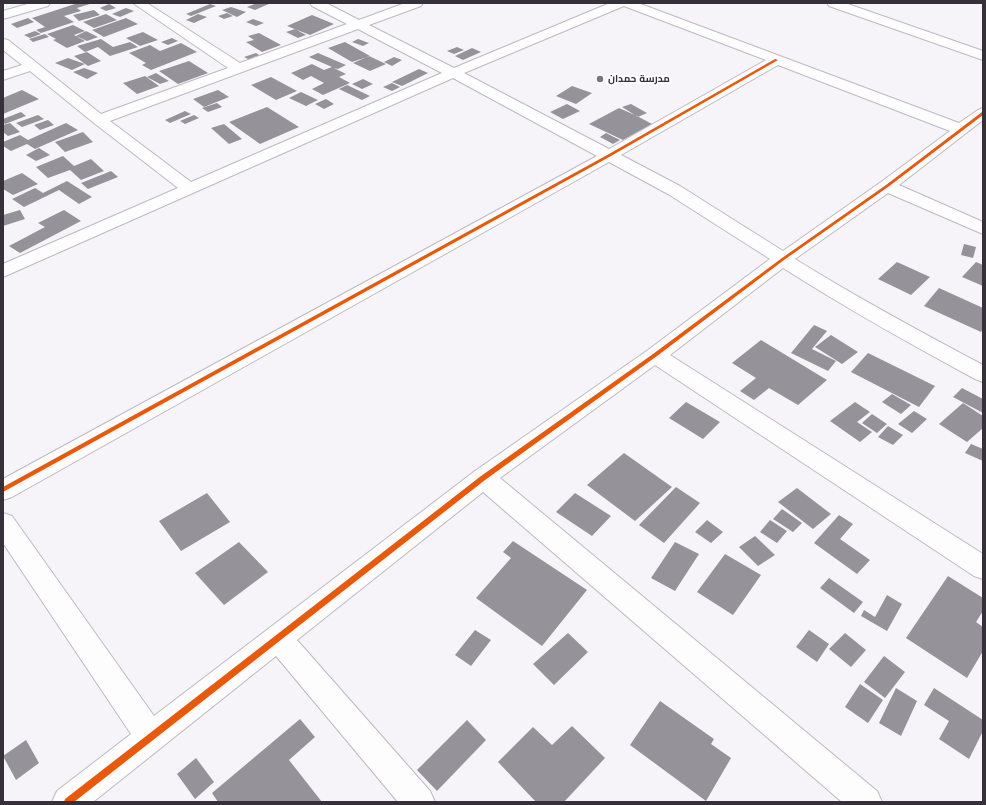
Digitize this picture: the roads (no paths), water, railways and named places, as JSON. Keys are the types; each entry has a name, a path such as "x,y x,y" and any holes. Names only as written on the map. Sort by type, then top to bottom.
{"street":[{"path":"3,15 44,3"},
{"path":"139,3 238,68"},
{"path":"316,3 610,155 674,190 883,320 983,374"},
{"path":"98,120 417,3"},
{"path":"4,270 453,73 621,3"},
{"path":"626,3 960,130"},
{"path":"833,3 981,53"},
{"path":"3,43 98,120 189,188"},
{"path":"3,490 610,155 776,60"},
{"path":"3,76 32,66"},
{"path":"68,802 483,478 655,355 783,259 887,186 983,113"},
{"path":"887,186 983,229"},
{"path":"655,355 983,568"},
{"path":"483,478 866,802"},
{"path":"3,524 151,737"},
{"path":"278,638 419,802"}],"place":[{"name":"مدرسة حمدان","path":"600,79"}]}
